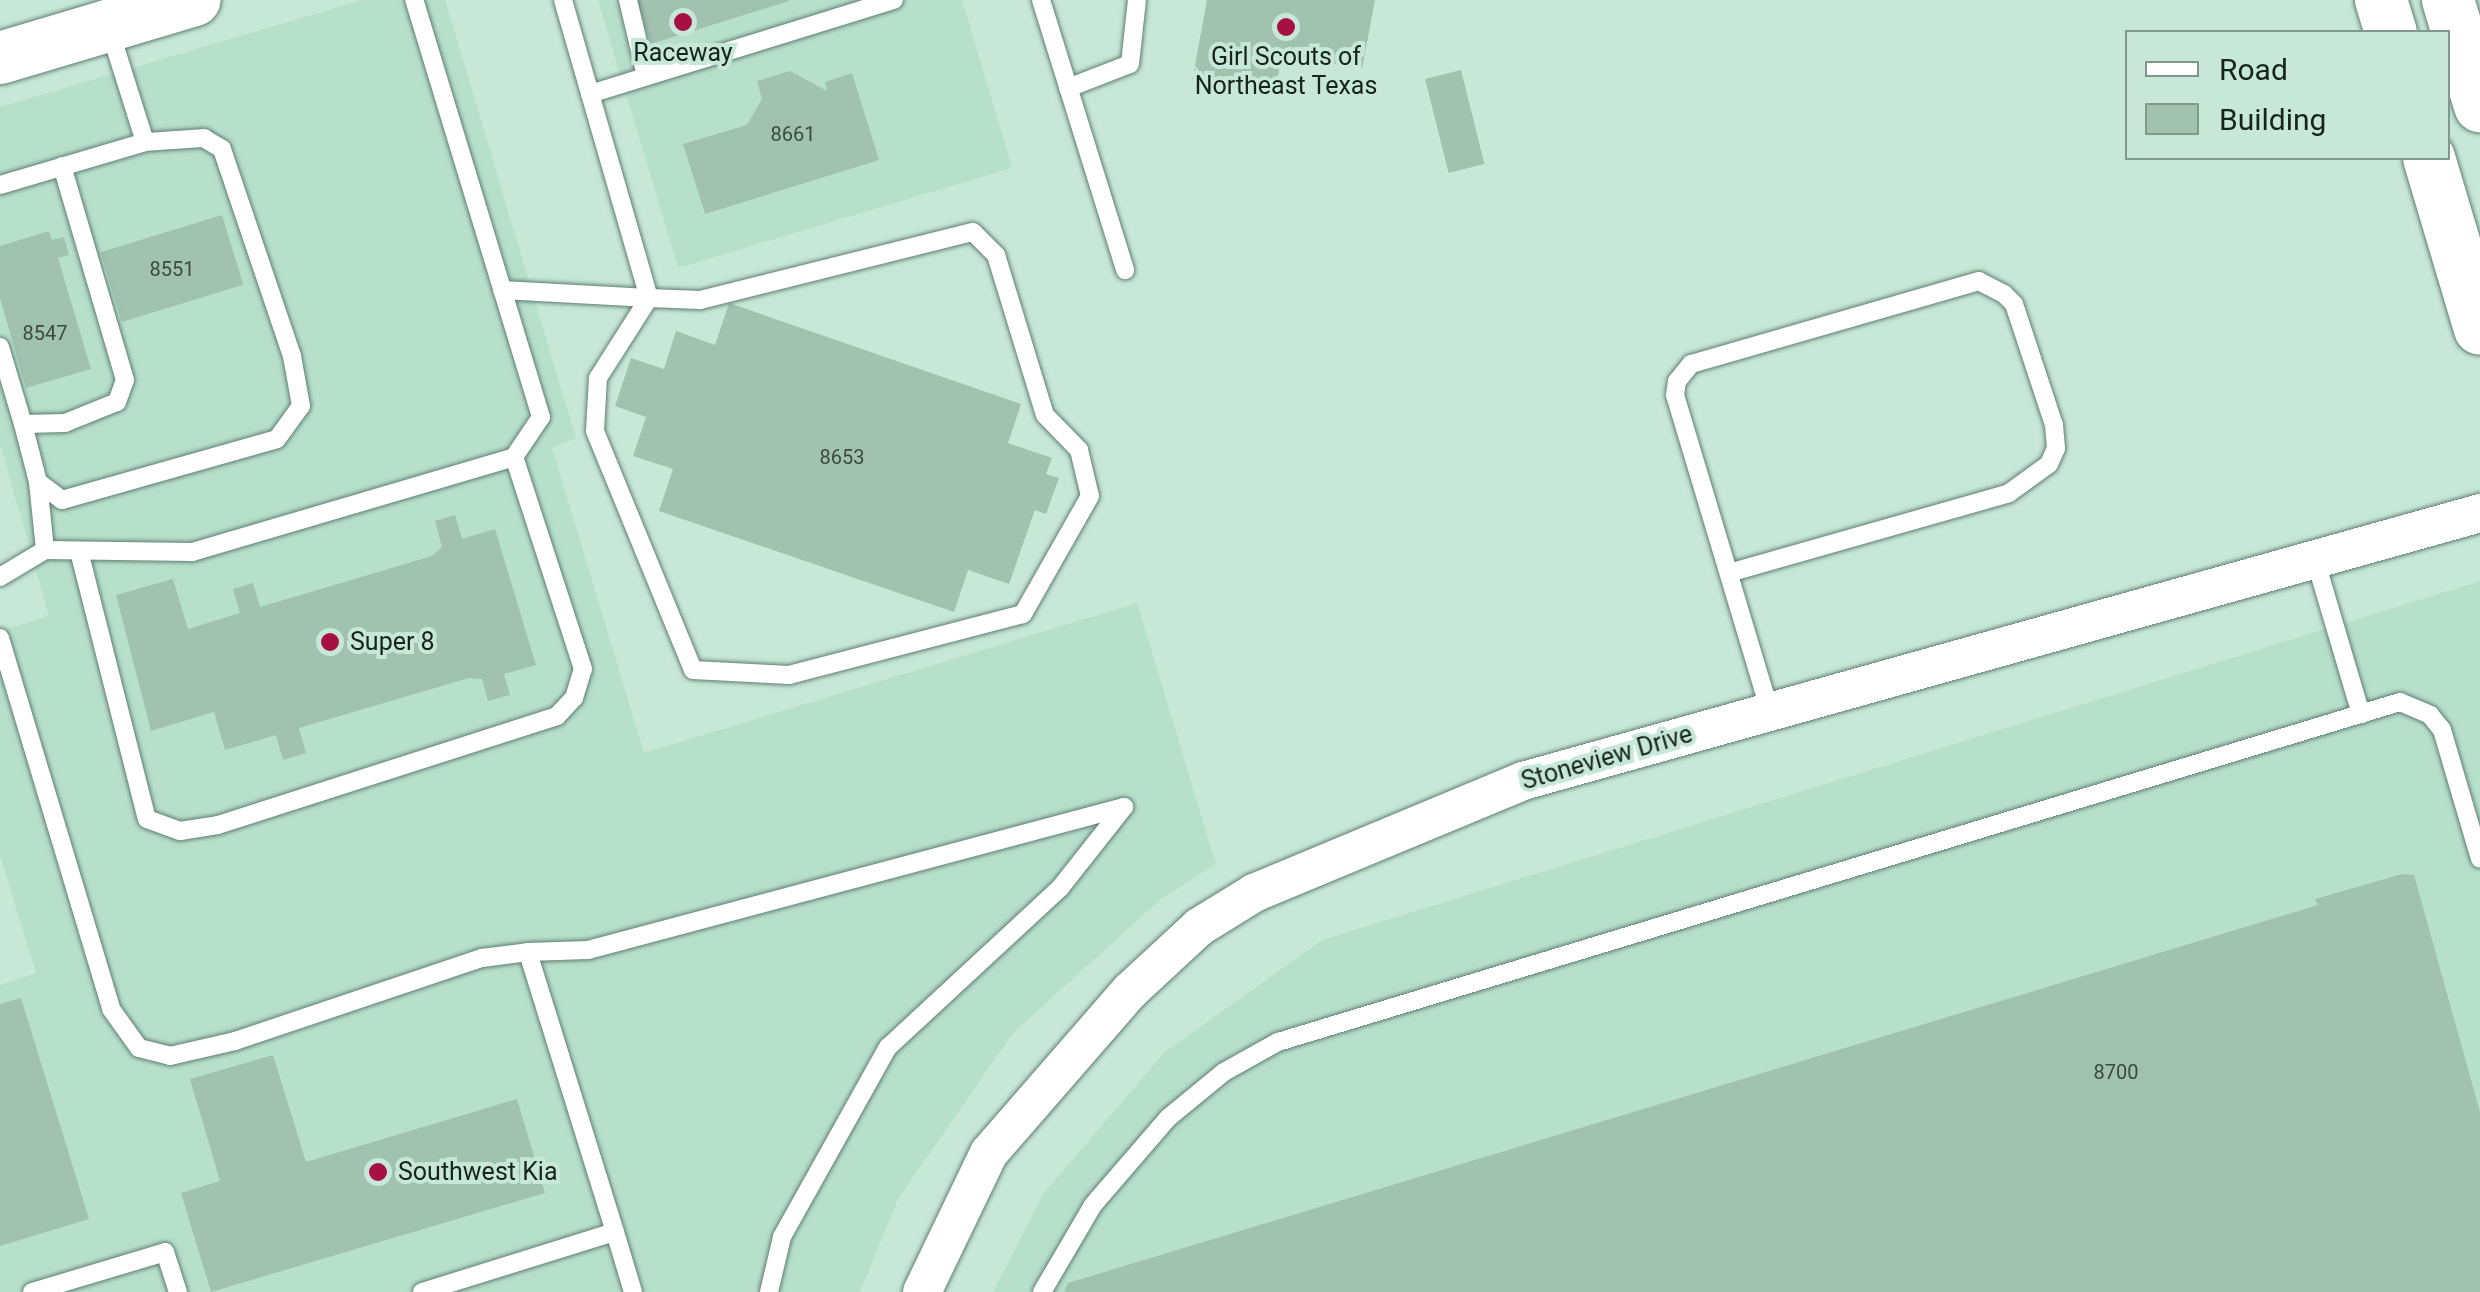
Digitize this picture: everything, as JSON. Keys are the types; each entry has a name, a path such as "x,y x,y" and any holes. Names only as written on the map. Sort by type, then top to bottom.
{"street":[{"path":"0,58 195,0"},
{"path":"2401,10 2417,30"},
{"path":"2450,70 2480,106"},
{"path":"2430,160 2480,329"},
{"name":"Stoneview Drive","path":"922,1292 989,1153 1130,991 1199,928 1254,892 1522,781 2480,513"}],"lane":[{"path":"0,577 45,550 192,552 514,457 541,416 414,0"},
{"path":"502,290 650,298 700,300 973,232 996,256 1045,415 1078,450 1090,496 1023,614 789,674 693,670 594,431 598,378 650,298 563,0"},
{"path":"628,0 646,76"},
{"path":"590,94 894,0"},
{"path":"1041,0 1125,270"},
{"path":"1068,88 1130,64 1138,0"},
{"path":"108,26 145,142"},
{"path":"0,185 145,142 204,138 222,149 292,356 301,406 277,439 100,494 62,500 38,482"},
{"path":"23,424 66,423 117,402 126,380 62,166"},
{"path":"1729,573 2009,493 2049,464 2056,448 2054,425 2014,304 1979,280 1691,364 1675,396 1770,712"},
{"path":"0,347 38,482 45,550"},
{"path":"79,551 147,818 180,831 218,825 557,716 574,698 583,668 514,457"},
{"path":"2315,559 2361,714"},
{"path":"0,638 111,1009 139,1048 170,1056 235,1041 482,958 588,950 1124,807 1060,888 888,1047 782,1237 768,1292"},
{"path":"1042,1292 1092,1205 1168,1118 1224,1072 1278,1042 2400,702 2430,715 2442,730 2480,859"},
{"path":"528,952 633,1292"},
{"path":"422,1292 615,1232"},
{"path":"32,1292 164,1252 178,1292"}],"shaded area":[{"path":"362,0 445,0 576,438 552,448 644,753 1137,603 1216,864 1161,899 1013,1033 898,1199 860,1292 0,1292 0,985 36,973 0,855 0,631 49,616 0,444 0,107"},
{"path":"598,0 962,0 1012,168 678,268"},
{"path":"2480,581 2480,1292 993,1292 1043,1194 1164,1053 1322,940"}],"building":[{"name":"Raceway","path":"637,0 789,0 789,1 651,44"},
{"name":"Girl Scouts of Northeast Texas","path":"1207,0 1375,0 1362,69 1282,54 1274,96 1192,81"},
{"path":"1461,70 1484,164 1449,173 1425,79"},
{"path":"790,71 827,91 825,82 852,73 879,160 705,214 683,144 747,125 762,99 757,81"},
{"path":"222,215 243,285 122,322 101,252"},
{"path":"49,231 52,240 64,237 69,255 58,258 91,369 26,388 0,298 0,246"},
{"path":"729,303 1021,404 1008,443 1052,458 1046,474 1059,478 1046,514 1035,510 1009,584 968,570 954,612 659,511 673,469 633,456 646,417 615,406 631,358 664,369 676,331 715,345"},
{"name":"Super 8","path":"455,515 462,539 495,529 536,665 504,674 510,695 488,701 482,679 469,678 299,728 306,753 283,760 276,735 225,750 214,712 151,731 116,595 173,579 188,629 240,613 233,589 253,583 260,607 432,556 442,547 435,521"},
{"path":"2402,874 2414,875 2480,1112 2480,1292 1064,1292 1068,1283 2318,905 2315,899"},
{"path":"21,998 89,1219 0,1246 0,1004"},
{"name":"Southwest Kia","path":"273,1055 306,1162 517,1099 545,1193 211,1292 181,1193 220,1181 190,1079"}],"place":[{"name":"Raceway","path":"683,22"},
{"name":"Girl Scouts of Northeast Texas","path":"1286,27"},
{"name":"Super 8","path":"330,642"},
{"name":"Southwest Kia","path":"378,1172"}]}
